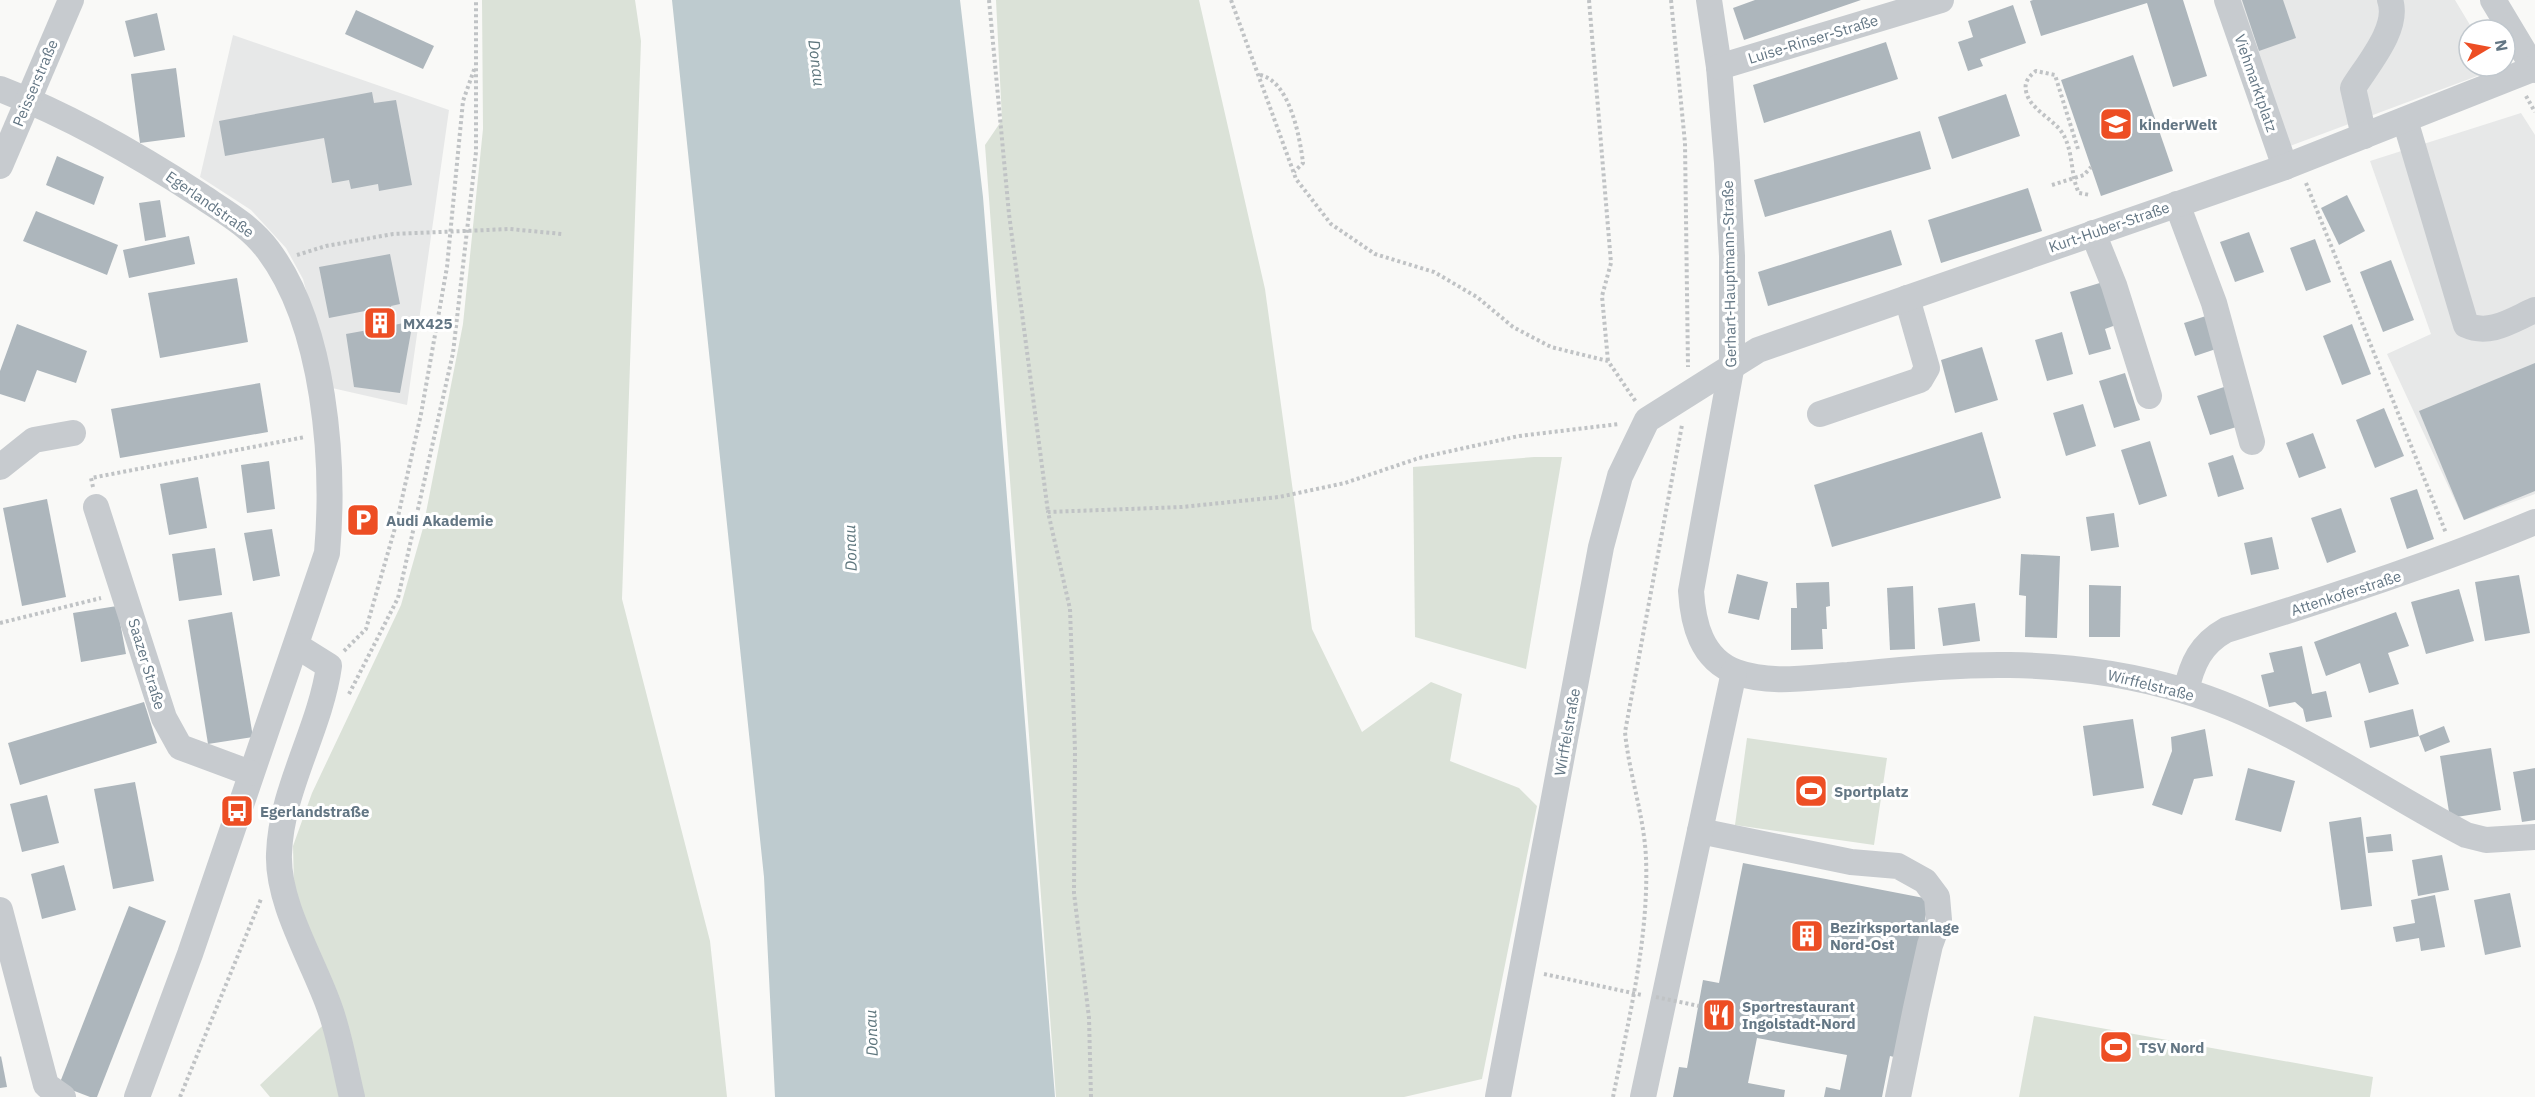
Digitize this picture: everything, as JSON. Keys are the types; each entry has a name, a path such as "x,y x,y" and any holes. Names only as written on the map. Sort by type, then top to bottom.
{"street":[{"name":"Peisserstraße","path":"0,166 71,0"},
{"name":"Gerhart-Hauptmann-Straße","path":"1709,0 1719,68 1732,256 1732,364 1691,591 1693,617 1700,639 1714,660 1734,672"},
{"name":"Luise-Rinser-Straße","path":"1719,68 1941,0"},
{"name":"Viehmarktplatz","path":"2227,0 2285,167"},
{"path":"2364,136 2353,88 2384,41 2391,21 2390,0"},
{"path":"2493,0 2535,69"},
{"name":"Kurt-Huber-Straße","path":"1687,394 1758,350 2285,167 2535,69"},
{"name":"Egerlandstraße","path":"0,89 28,100 159,169 248,227 276,262 292,288 307,333 326,433 331,488 327,553 297,646 250,772 190,954 137,1097"},
{"path":"2405,120 2466,325 2477,330 2491,329 2535,310"},
{"path":"2177,204 2214,303 2252,442"},
{"path":"2093,233 2114,285 2149,396"},
{"path":"1820,414 1920,380 1927,368 1907,298"},
{"path":"1647,420 1687,394"},
{"name":"Wirffelstraße","path":"1498,1097 1601,547 1620,476 1647,420"},
{"path":"0,467 34,440 73,433"},
{"name":"Saazer Straße","path":"96,507 164,718 180,747 250,772"},
{"name":"Attenkoferstraße","path":"2186,691 2191,667 2200,651 2211,639 2226,630 2346,594 2455,556 2535,522"},
{"path":"297,646 329,666 325,693 283,818 279,856 285,896 331,1010 352,1097"},
{"name":"Wirffelstraße","path":"1734,672 1779,680 1939,667 2010,665 2080,669 2186,691 2292,737 2466,835 2486,840 2535,837"},
{"path":"1643,1097 1734,672"},
{"path":"1700,831 1851,862 1898,866 1925,881 1937,897 1940,920 1923,976 1898,1097"},
{"path":"0,910 46,1085 63,1097"}],"path":[{"path":"345,702 398,598 453,353 476,152 476,0"},
{"path":"989,0 1010,226 1048,512 1070,609 1075,750 1074,893 1089,1018 1090,1097"},
{"path":"1231,0 1296,179 1331,224 1375,254 1434,272 1477,297 1513,327 1551,347 1608,360"},
{"path":"1048,512 1182,507 1279,497 1345,483 1419,458 1519,436 1647,420 1608,360 1602,296 1611,262 1589,0"},
{"path":"1613,1097 1646,910 1646,855 1628,766 1625,732 1687,394 1685,143 1671,0"},
{"path":"329,666 366,629 397,521 421,414 447,267 463,101 476,63"},
{"path":"2078,149 2055,75 2036,71 2027,79 2026,91 2034,104 2062,132 2071,153 2074,179 2079,193 2090,195"},
{"path":"1259,75 1269,77 1276,85 1297,126 1303,163 1294,172"},
{"path":"2052,185 2084,175 2091,167"},
{"path":"2285,167 2306,182 2455,556"},
{"path":"276,262 326,246 393,234 510,229 562,234"},
{"path":"96,507 91,478 326,433"},
{"path":"0,622 125,592"},
{"path":"180,1097 263,895"},
{"path":"1523,969 1633,993"},
{"path":"1656,997 1699,1006"}],"shaded area":[{"path":"482,0 635,0 641,41 622,599 710,941 727,1097 270,1097 260,1085 337,1012 294,886 293,846 312,793 401,605 423,528 463,324 483,129"},
{"path":"996,0 1199,0 1265,289 1312,629 1362,732 1431,682 1462,694 1450,761 1519,788 1537,806 1482,1079 1404,1097 1056,1097 985,145 1002,120"},
{"path":"2239,0 2455,0 2466,18 2457,18 2457,78 2472,78 2290,146"},
{"path":"233,35 449,110 407,405 332,388 303,279 286,248 251,210 200,177"},
{"path":"2521,113 2535,135 2535,494 2464,520 2387,354 2431,334 2370,161"},
{"path":"1534,457 1562,457 1526,669 1415,637 1413,467"},
{"name":"Sportplatz","path":"1747,738 1887,758 1874,845 1735,825"},
{"name":"TSV Nord","path":"2034,1016 2373,1077 2370,1097 2019,1097"}],"water":[{"name":"Donau","path":"672,0 960,0 983,197 1055,1097 775,1097 764,877"}],"building":[{"path":"1755,0 1861,0 1744,40 1733,8"},
{"path":"2183,0 2207,76 2173,87 2147,3 2041,36 2030,1"},
{"path":"2242,0 2283,0 2296,38 2259,51"},
{"path":"2013,5 2026,43 1980,59 1983,66 1968,71 1958,42 1973,37 1968,21"},
{"path":"356,10 434,46 423,69 345,34"},
{"path":"157,13 165,50 134,57 125,21"},
{"path":"1886,42 1898,79 1764,123 1753,85"},
{"name":"kinderWelt","path":"2133,55 2173,171 2101,196 2061,80"},
{"path":"176,68 185,137 140,143 131,74"},
{"path":"372,92 374,103 396,100 412,185 379,191 378,184 351,189 349,180 332,183 324,138 225,156 219,121"},
{"path":"2006,94 2020,136 1952,159 1938,117"},
{"path":"1920,131 1931,169 1765,217 1754,180"},
{"path":"57,156 104,177 94,205 46,185"},
{"path":"2028,188 2042,231 1941,263 1928,220"},
{"path":"2347,195 2365,231 2339,245 2321,208"},
{"path":"160,200 166,237 145,241 139,203"},
{"path":"36,211 118,245 107,275 23,241"},
{"path":"1891,230 1902,265 1768,306 1758,272"},
{"path":"2249,232 2264,272 2235,282 2220,242"},
{"path":"189,236 195,264 129,278 123,250"},
{"path":"2315,239 2331,282 2306,291 2290,248"},
{"name":"MX425","path":"390,254 400,304 391,306 394,325 413,321 400,393 354,387 346,334 368,330 365,311 329,318 319,267"},
{"path":"2391,260 2414,320 2383,332 2360,272"},
{"path":"237,278 248,342 160,358 148,293"},
{"path":"2103,282 2116,325 2105,329 2111,349 2089,355 2070,292"},
{"path":"2209,315 2219,348 2195,356 2184,323"},
{"path":"17,324 87,351 76,383 37,370 25,402 0,394 0,371"},
{"path":"2352,324 2371,374 2342,385 2323,336"},
{"path":"2062,332 2073,374 2047,381 2035,340"},
{"path":"1982,347 1998,400 1955,413 1941,360"},
{"path":"2535,363 2535,491 2464,520 2419,411"},
{"path":"2125,373 2140,420 2114,428 2099,381"},
{"path":"260,383 268,432 120,458 111,409"},
{"path":"2230,385 2243,425 2210,435 2197,396"},
{"path":"2083,404 2096,446 2066,456 2053,413"},
{"path":"2384,408 2404,456 2375,468 2356,420"},
{"path":"1982,432 2001,498 1832,547 1814,485"},
{"path":"2313,433 2326,468 2299,478 2286,443"},
{"path":"2150,441 2167,496 2139,505 2121,450"},
{"path":"2233,455 2244,489 2218,497 2208,463"},
{"path":"269,461 275,509 247,513 241,465"},
{"path":"198,477 207,528 169,535 160,484"},
{"path":"2417,489 2434,539 2407,549 2390,498"},
{"path":"47,499 66,597 22,606 3,508"},
{"path":"2341,508 2356,552 2327,563 2311,518"},
{"path":"2114,513 2119,547 2091,551 2086,517"},
{"path":"272,529 280,576 253,581 244,533"},
{"path":"2272,537 2279,569 2251,575 2244,543"},
{"path":"215,548 222,595 179,601 172,554"},
{"path":"2021,554 2060,556 2057,638 2025,637 2026,596 2019,595"},
{"path":"1737,574 1768,582 1759,620 1728,613"},
{"path":"2519,575 2530,633 2485,641 2475,582"},
{"path":"1829,582 1830,606 1826,607 1827,629 1822,629 1823,649 1791,650 1791,608 1797,608 1796,583"},
{"path":"2089,585 2121,586 2120,637 2089,637"},
{"path":"1913,586 1915,649 1890,650 1887,588"},
{"path":"2459,589 2474,641 2426,654 2411,602"},
{"path":"1975,603 1980,641 1943,646 1938,608"},
{"path":"117,606 126,654 81,662 73,613"},
{"path":"232,612 253,737 208,744 188,620"},
{"path":"2396,612 2409,646 2388,653 2399,684 2369,693 2360,663 2326,676 2314,642"},
{"path":"2302,646 2312,694 2326,691 2332,717 2306,722 2303,709 2295,702 2269,707 2261,675 2274,672 2269,653"},
{"path":"144,702 157,743 20,785 8,743"},
{"path":"2413,709 2419,736 2370,748 2364,721"},
{"path":"2133,719 2144,788 2093,796 2083,726"},
{"path":"2444,726 2450,742 2425,752 2419,736"},
{"path":"2205,729 2213,776 2194,779 2182,815 2152,805 2172,751 2171,737"},
{"path":"2491,748 2501,810 2450,818 2440,756"},
{"path":"2248,768 2295,781 2281,832 2235,820"},
{"path":"2535,768 2535,820 2522,822 2513,772"},
{"path":"135,782 154,881 113,889 94,789"},
{"path":"47,795 59,843 22,852 10,804"},
{"path":"2361,817 2372,906 2341,910 2329,822"},
{"path":"2391,834 2393,851 2368,853 2366,837"},
{"path":"2442,855 2449,890 2418,896 2412,860"},
{"name":"Bezirksportanlage Nord-Ost","path":"1743,863 1929,899 1898,1058 1890,1056 1882,1097 1824,1097 1826,1087 1840,1090 1847,1055 1757,1038 1748,1083 1785,1090 1784,1097 1673,1097 1679,1067 1687,1068 1703,980 1719,983"},
{"path":"64,865 76,910 42,919 31,874"},
{"path":"2510,893 2521,947 2485,955 2474,900"},
{"path":"2435,895 2445,947 2421,951 2419,938 2396,942 2393,927 2415,923 2411,900"},
{"path":"129,906 166,921 97,1097 90,1097 59,1085"},
{"path":"0,1057 7,1087 0,1088"}],"place":[{"name":"kinderWelt","path":"2116,124"},
{"name":"MX425","path":"380,323"},
{"name":"Audi Akademie","path":"363,520"},
{"name":"Sportplatz","path":"1811,791"},
{"name":"Egerlandstraße","path":"237,811"},
{"name":"Bezirksportanlage Nord-Ost","path":"1807,936"},
{"name":"Sportrestaurant Ingolstadt-Nord","path":"1719,1015"},
{"name":"TSV Nord","path":"2116,1047"}]}
